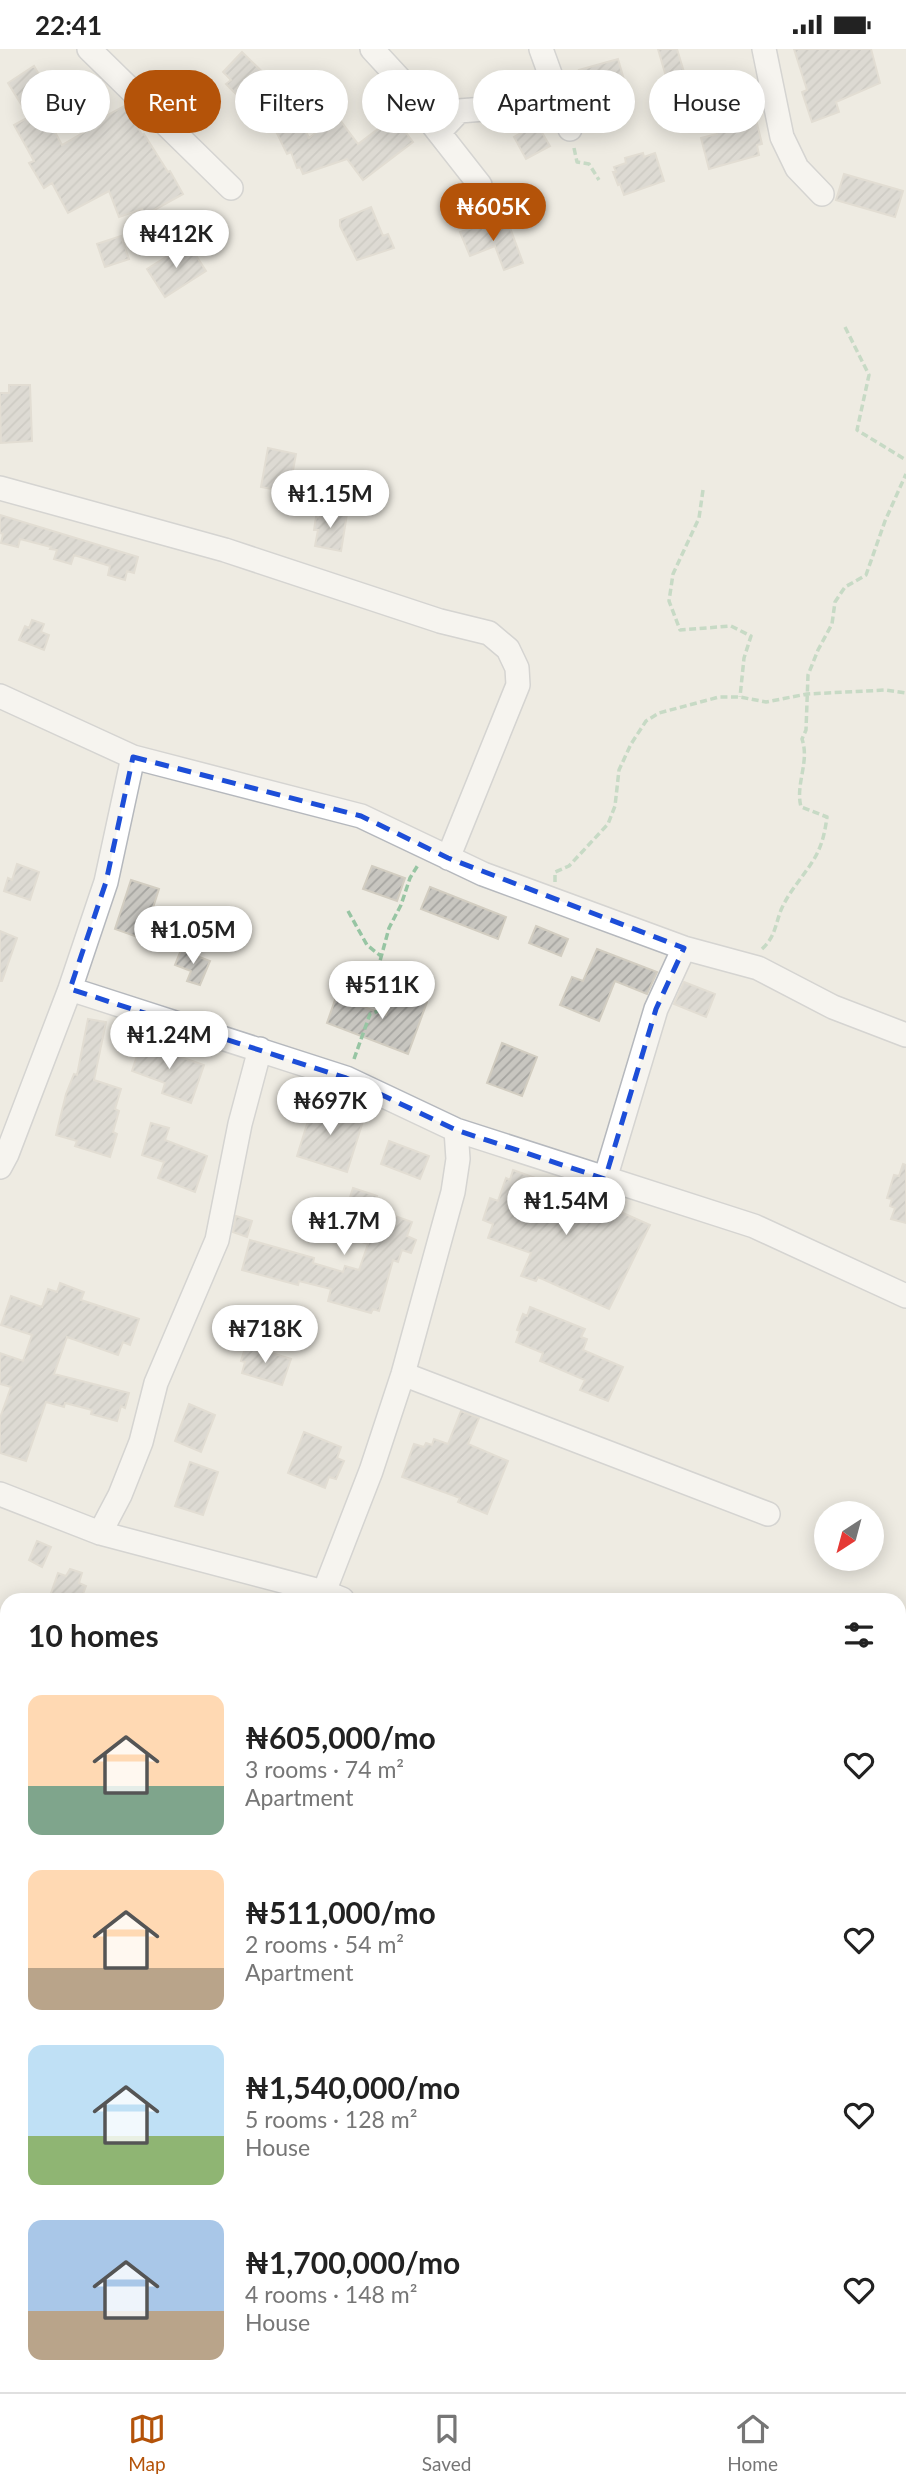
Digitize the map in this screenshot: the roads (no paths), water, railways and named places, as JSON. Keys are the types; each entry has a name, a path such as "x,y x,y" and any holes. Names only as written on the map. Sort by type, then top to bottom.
{"street":[{"path":"89,49 231,188"},
{"path":"372,49 444,127 459,111 473,110"},
{"path":"372,49 480,185 473,214"},
{"path":"541,49 548,70"},
{"path":"764,49 782,137 797,167 822,194"},
{"path":"0,488 225,550 440,621 489,633 508,649 517,668 518,685 448,857"},
{"path":"0,696 133,757 361,816 483,874 684,948 758,968 833,1007 906,1035"},
{"path":"0,1167 70,989 106,882 133,757"},
{"path":"605,1179 656,1009 684,948"},
{"path":"70,989 346,1078 456,1130 754,1226 906,1296"},
{"path":"100,1533 120,1495 141,1442 156,1383 217,1240 240,1124 260,1049"},
{"path":"334,1593 403,1374 453,1192 458,1159 456,1130"},
{"path":"403,1374 768,1514"},
{"path":"0,1494 100,1533 322,1593"}]}
